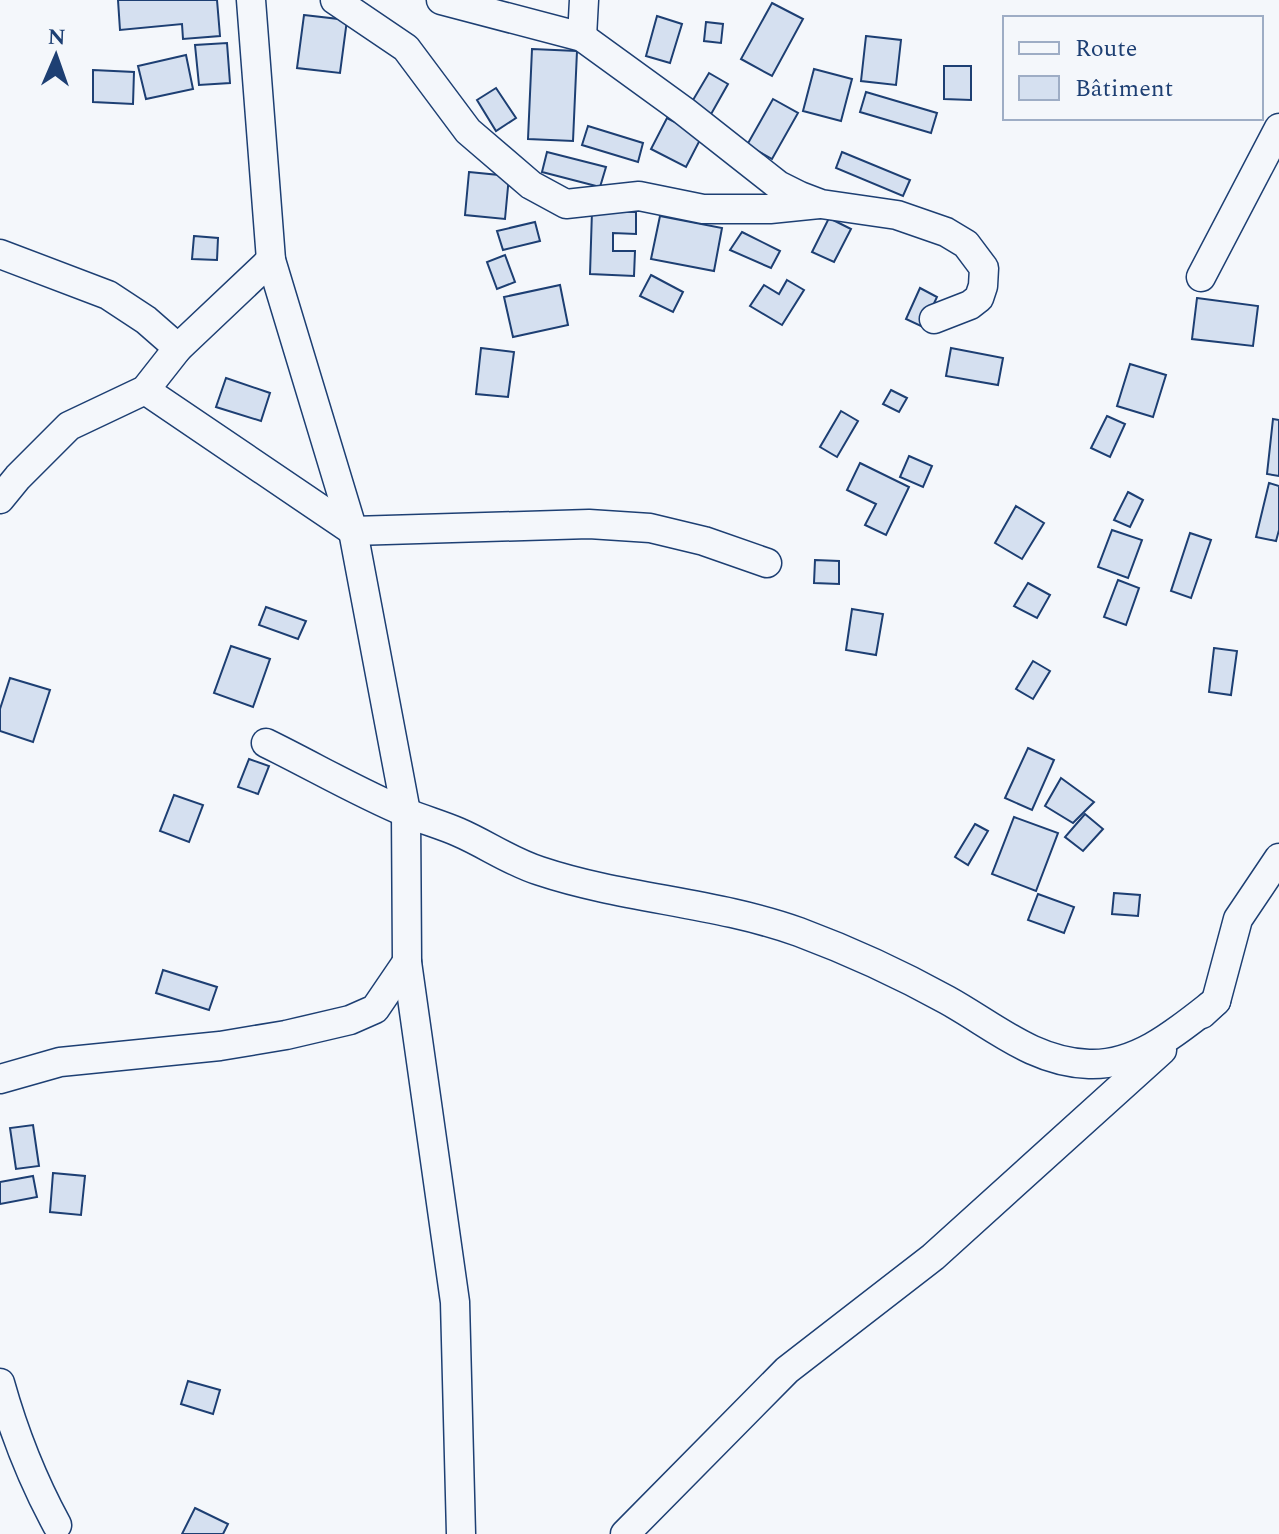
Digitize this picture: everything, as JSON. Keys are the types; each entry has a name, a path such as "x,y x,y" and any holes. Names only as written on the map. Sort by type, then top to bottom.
{"street":[{"path":"251,0 271,260 353,531 406,812 407,962 455,1302 461,1534"},
{"path":"335,0 406,48 468,131 531,185 566,204 639,196 703,209 770,209 821,204 897,215 946,232 966,244 984,268 983,286 979,298 970,305 934,319"},
{"path":"441,0 582,37 684,111 778,185 821,204"},
{"path":"582,37 584,0"},
{"path":"1201,277 1279,128"},
{"path":"0,254 108,295 146,320 178,348"},
{"path":"0,499 69,426 145,390 178,348 271,260"},
{"path":"145,390 353,531 589,524 650,528 704,541 767,563"},
{"path":"266,743 406,812 461,833 540,871 796,931 886,968 945,999 1028,1050 1054,1058 1088,1064 1126,1058 1172,1036 1216,1001"},
{"path":"625,1534 787,1370 933,1257 1216,1001 1238,919 1279,858"},
{"path":"375,1009 407,962"},
{"path":"0,1079 60,1062 154,1054 286,1035 350,1020 375,1009 414,1006"},
{"path":"0,1383 14,1434 57,1525"}],"building":[{"path":"118,0 217,0 220,36 183,39 182,24 120,30"},
{"path":"772,3 803,19 772,76 741,59"},
{"path":"304,15 347,20 340,73 297,68"},
{"path":"657,16 682,24 670,63 646,56"},
{"path":"706,22 723,24 721,43 704,41"},
{"path":"866,36 901,40 896,85 861,81"},
{"path":"227,43 230,83 199,85 195,45"},
{"path":"532,49 577,51 573,141 528,139"},
{"path":"186,55 193,89 146,99 138,66"},
{"path":"944,66 971,66 971,100 944,99"},
{"path":"814,69 852,79 841,121 803,111"},
{"path":"93,70 134,72 133,104 93,102"},
{"path":"709,73 728,84 710,116 690,105"},
{"path":"496,88 516,118 496,131 477,100"},
{"path":"866,92 937,113 931,133 860,112"},
{"path":"773,99 798,113 772,159 747,145"},
{"path":"667,118 702,136 686,167 651,149"},
{"path":"588,126 643,143 638,162 582,145"},
{"path":"547,152 606,167 600,187 542,172"},
{"path":"842,152 910,180 903,196 836,168"},
{"path":"469,172 509,176 505,219 465,215"},
{"path":"592,211 636,212 636,234 613,233 613,251 635,251 634,276 590,274"},
{"path":"660,216 722,228 714,271 651,259"},
{"path":"829,218 851,229 834,262 812,252"},
{"path":"535,222 540,241 503,250 497,231"},
{"path":"742,232 780,251 771,268 730,250"},
{"path":"194,236 218,238 217,260 192,259"},
{"path":"505,255 515,282 497,289 487,262"},
{"path":"651,275 683,292 673,312 640,296"},
{"path":"787,280 804,290 782,325 750,306 764,285 779,294"},
{"path":"560,285 568,325 513,337 504,297"},
{"path":"920,288 937,297 923,327 906,319"},
{"path":"1197,298 1258,306 1253,346 1192,339"},
{"path":"481,348 514,352 508,397 476,394"},
{"path":"951,348 1003,358 998,385 946,376"},
{"path":"1130,364 1166,375 1153,417 1117,406"},
{"path":"226,378 270,393 261,421 216,407"},
{"path":"891,390 907,398 899,412 883,404"},
{"path":"841,411 858,421 837,457 820,447"},
{"path":"1107,416 1125,424 1110,457 1091,448"},
{"path":"1273,419 1279,420 1279,476 1267,474"},
{"path":"909,456 932,466 923,487 900,477"},
{"path":"860,463 909,487 886,535 865,525 876,504 847,490"},
{"path":"1269,483 1279,486 1276,541 1256,537"},
{"path":"1128,492 1143,500 1130,527 1114,520"},
{"path":"1016,506 1044,523 1022,559 995,543"},
{"path":"1112,530 1142,540 1128,578 1098,567"},
{"path":"1190,533 1211,540 1191,598 1171,591"},
{"path":"815,560 839,561 839,584 814,583"},
{"path":"1118,580 1139,588 1126,625 1104,617"},
{"path":"1028,583 1050,595 1037,618 1014,606"},
{"path":"266,607 306,621 298,639 259,625"},
{"path":"852,609 883,614 876,655 846,650"},
{"path":"231,646 270,659 253,707 214,693"},
{"path":"1214,648 1237,651 1231,695 1209,692"},
{"path":"1033,661 1050,671 1033,699 1016,689"},
{"path":"10,678 50,690 33,742 0,731 0,709"},
{"path":"1028,748 1054,760 1032,810 1005,798"},
{"path":"249,759 269,766 258,794 238,787"},
{"path":"1061,778 1094,802 1073,823 1045,806"},
{"path":"174,795 203,805 189,842 160,831"},
{"path":"1085,814 1103,829 1083,851 1065,837"},
{"path":"1014,817 1058,833 1036,891 992,874"},
{"path":"975,824 988,831 968,865 955,857"},
{"path":"1114,893 1140,895 1138,916 1112,914"},
{"path":"1038,894 1074,907 1064,933 1028,920"},
{"path":"163,970 217,987 209,1010 156,993"},
{"path":"33,1125 39,1166 16,1169 10,1128"},
{"path":"53,1173 85,1176 81,1215 50,1212"},
{"path":"33,1176 37,1197 0,1204 0,1182"},
{"path":"188,1381 220,1390 213,1414 181,1404"},
{"path":"195,1508 228,1524 223,1534 182,1534"}]}
